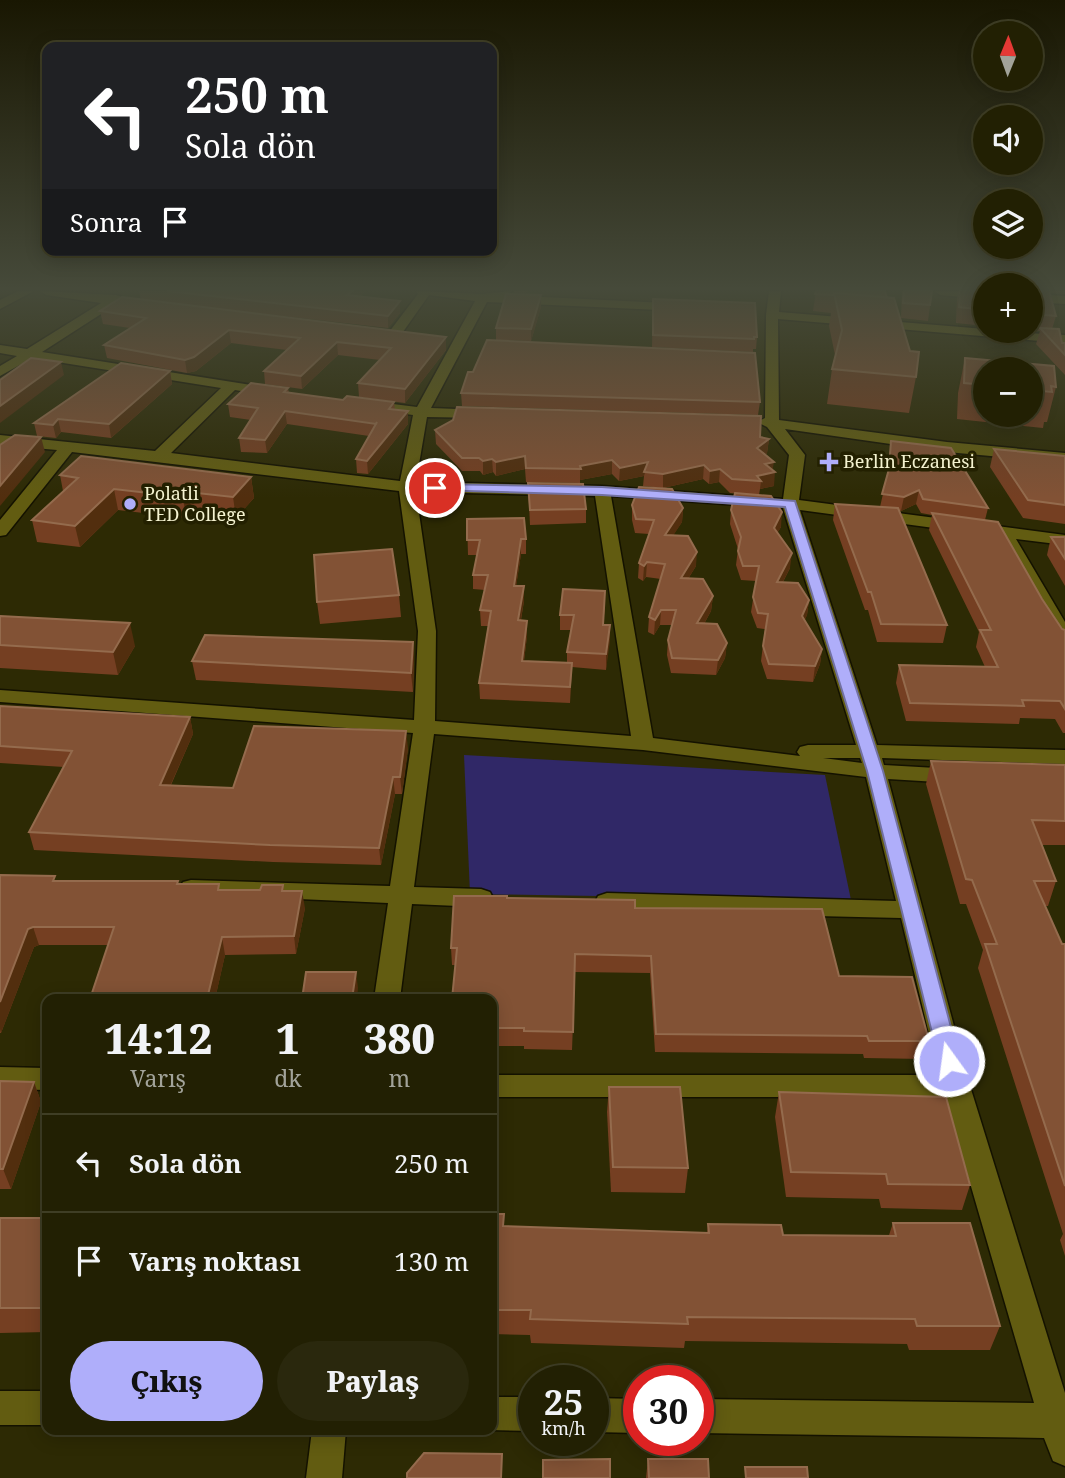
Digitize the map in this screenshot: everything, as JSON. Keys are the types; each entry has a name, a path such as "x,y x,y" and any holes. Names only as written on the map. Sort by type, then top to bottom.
{"street":[{"path":"0,372 16,360"},
{"path":"63,360 285,394"},
{"path":"388,994 424,728 427,631 407,487 421,412 451,360"},
{"path":"714,1417 1063,1430 956,1086 872,761 790,504 797,455 772,423 765,360"},
{"path":"159,456 231,386"},
{"path":"353,403 421,412 498,414"},
{"path":"748,421 947,447 1065,458"},
{"path":"0,440 159,456 407,487 602,491 790,504 1065,540"},
{"path":"0,531 67,448"},
{"path":"602,491 643,743"},
{"path":"1003,531 1065,638"},
{"path":"0,696 872,761 1065,757"},
{"path":"872,761 973,777"},
{"path":"166,887 497,899"},
{"path":"580,901 911,911"},
{"path":"0,1078 42,1079"},
{"path":"497,1086 956,1086"},
{"path":"0,1408 42,1408"},
{"path":"497,1414 518,1414"},
{"path":"324,1478 328,1435"}],"shaded area":[{"path":"464,755 825,775 851,900 470,894"}],"building":[{"path":"28,360 61,362 0,406 0,380"},
{"path":"276,360 318,360 301,376 264,371"},
{"path":"380,360 428,360 405,389 358,383"},
{"path":"478,360 756,360 760,402 461,393 468,372 473,372"},
{"path":"834,360 918,360 916,377 832,369"},
{"path":"965,360 973,360 973,384 964,383"},
{"path":"121,363 170,371 109,424 58,419 53,425 34,423"},
{"path":"1043,365 1054,366 1056,387 1051,386 1052,392 1043,391"},
{"path":"251,383 288,388 284,392 343,400 347,396 394,402 389,409 408,411 367,461 356,459 376,424 285,411 265,440 239,438 258,408 228,404"},
{"path":"457,407 761,416 760,437 769,439 757,448 774,462 765,464 775,472 757,476 761,481 732,479 720,469 710,471 704,465 663,474 644,472 648,462 620,468 612,460 580,466 581,469 526,468 525,456 496,462 492,459 483,461 479,458 462,458 435,430 453,420"},
{"path":"15,435 41,437 0,486 0,445"},
{"path":"891,441 951,448 988,508 923,499 919,490 904,497 882,494 889,469"},
{"path":"994,449 1065,456 1065,505 1028,500"},
{"path":"81,456 251,477 233,497 188,492 183,497 114,489 75,526 32,520 78,478 60,475"},
{"path":"528,483 583,484 586,509 530,510"},
{"path":"639,487 672,489 683,508 665,535 688,536 697,552 681,578 703,579 713,596 697,623 717,624 727,643 718,660 672,658 668,640 676,610 661,610 655,620 649,617 665,564 647,562 644,566 639,563 654,520 636,519 632,505"},
{"path":"735,493 771,496 782,512 774,528 792,553 777,582 798,583 809,600 802,616 822,649 815,666 769,664 763,646 768,614 758,613 753,597 759,566 743,566 738,551 741,537 731,510"},
{"path":"835,504 898,508 947,625 881,624 871,592 868,592"},
{"path":"932,513 998,522 1042,599 1065,630 1065,709 1060,701 1022,700 1024,706 910,703 899,665 998,667 980,630 991,630"},
{"path":"524,518 526,539 521,539 514,586 524,586 518,620 527,621 522,661 572,663 570,687 479,683 491,611 480,610 488,575 473,575 480,540 467,540 467,519"},
{"path":"1051,537 1065,537 1065,559"},
{"path":"392,549 399,595 317,602 314,555"},
{"path":"563,589 605,591 603,625 610,625 606,654 567,652 574,615 560,615"},
{"path":"0,616 130,623 113,652 0,645"},
{"path":"205,635 413,642 411,673 192,661"},
{"path":"0,706 190,717 160,785 233,788 254,726 406,731 400,777 393,777 379,848 29,832 72,751 0,746"},
{"path":"931,761 1065,765 1065,821 1032,820 1056,881 1034,881 1062,944 1065,944 1065,1186 985,944 997,944 972,880 966,879"},
{"path":"0,875 55,876 53,881 178,881 177,884 219,884 218,890 260,890 262,885 283,885 282,891 302,891 294,936 222,937 208,994 92,994 114,927 33,927 28,929 0,1002"},
{"path":"454,896 635,900 635,908 822,909 839,976 912,977 929,1041 869,1041 867,1036 656,1034 651,956 575,954 573,1032 497,1028 497,994 452,994 457,948 451,948"},
{"path":"306,972 356,972 353,994 303,994"},
{"path":"0,1081 34,1082 3,1169 0,1169"},
{"path":"609,1087 680,1087 688,1168 613,1167"},
{"path":"779,1092 946,1097 970,1185 888,1184 886,1174 791,1172"},
{"path":"497,1214 504,1214 503,1226 709,1233 708,1224 781,1225 783,1235 896,1236 893,1223 970,1223 1000,1326 917,1326 915,1319 687,1317 688,1324 530,1319 531,1310 497,1310"},
{"path":"0,1218 42,1218 42,1308 0,1308"},
{"path":"424,1453 502,1454 501,1478 407,1478 407,1473"},
{"path":"610,1459 610,1478 543,1478 543,1460"},
{"path":"648,1459 708,1459 709,1478 649,1478"},
{"path":"745,1467 807,1467 808,1478 746,1478"}],"place":[{"name":"Berlin Eczanesi","path":"829,462"},
{"name":"Polatli TED College","path":"130,504"}],"route":[{"path":"435,488 602,491 790,504 875,771 949,1061"}]}
